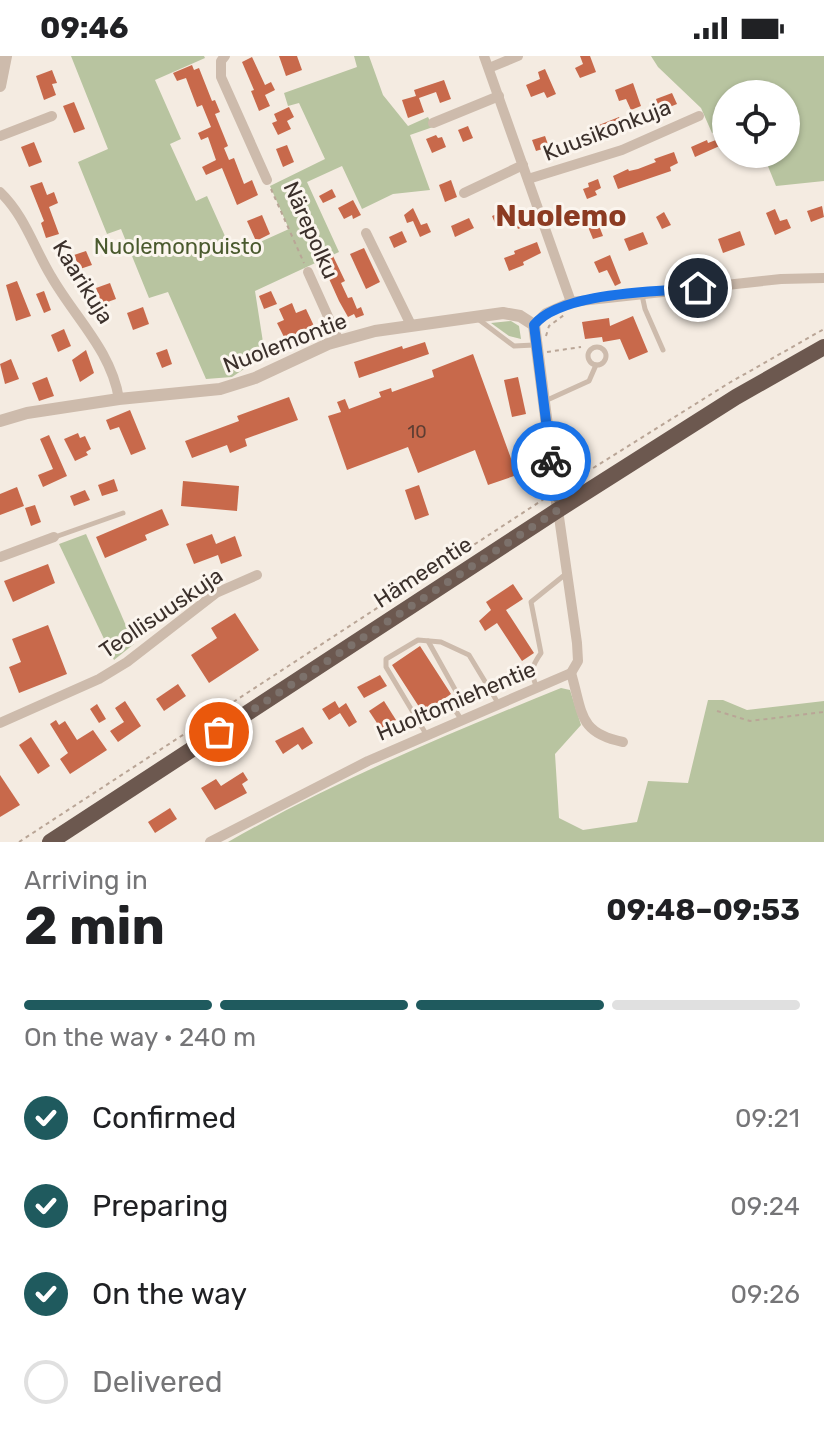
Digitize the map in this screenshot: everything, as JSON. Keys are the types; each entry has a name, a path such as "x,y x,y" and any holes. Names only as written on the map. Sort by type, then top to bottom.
{"highway":[{"name":"Hämeentie","path":"50,842 558,510 736,397 824,347"}],"street":[{"path":"0,86 6,56"},
{"path":"225,56 221,61 221,77 267,180"},
{"path":"484,56 571,302"},
{"path":"489,68 518,56"},
{"path":"433,123 499,96"},
{"path":"0,136 52,116"},
{"name":"Kuusikonkuja","path":"528,179 622,150 699,116"},
{"path":"464,193 523,165"},
{"name":"Kaarikuja","path":"0,192 18,214 48,273 110,364 119,399"},
{"path":"366,233 411,325"},
{"name":"Närepolku","path":"308,272 339,341"},
{"path":"558,510 543,402 541,348 534,325 546,313 571,302 642,293 781,279 824,278"},
{"name":"Nuolemontie","path":"0,421 27,413 119,399 234,386 339,341 411,325 510,313 534,325"},
{"name":"Huoltomiehentie","path":"210,842 426,734 571,673 578,661 577,643 558,510"},
{"path":"0,557 54,537"},
{"name":"Teollisuuskuja","path":"0,723 99,679 127,662 216,593 257,575"},
{"path":"571,673 589,729 602,738 623,742"}],"lane":[{"path":"642,293 645,309 663,350"},
{"path":"475,316 514,346 541,348"},
{"path":"543,402 589,381 594,376 596,365"},
{"path":"54,537 123,513"},
{"path":"537,688 531,674 532,665 541,653 531,602 568,572"},
{"path":"426,734 386,667 386,659 418,640 441,642 469,655 498,704"},
{"path":"428,641 457,693 453,707 461,719"}],"path":[{"name":"Närepolku","path":"267,180 308,272"},
{"path":"19,842 556,491 729,383 824,329"},
{"path":"541,348 581,347"},
{"path":"567,349 568,354"},
{"path":"717,711 750,721 824,712"}],"green space":[{"name":"Nuolemonpuisto","path":"71,56 204,56 155,80 181,139 170,144 196,201 207,196 233,254 289,229 270,186 325,159 299,103 288,106 284,93 357,67 354,56 369,56 383,95 408,126 428,117 433,127 410,135 430,190 393,194 362,209 342,166 307,182 339,252 255,291 265,355 232,377 206,379 168,292 149,298 121,229 107,234 78,162 108,149"},
{"path":"651,56 824,56 824,181 776,186 769,168 800,168 800,80 712,80 712,133 701,108 658,67"},
{"path":"511,321 519,326 521,339 509,336 491,323"},
{"path":"86,534 134,644 114,660 59,544"},
{"path":"561,688 570,690 581,725 555,754 559,818 583,830 637,822 648,781 688,783 708,700 723,700 747,710 824,701 824,842 228,842 350,779"}],"building":[{"path":"279,56 297,56 302,70 286,76"},
{"path":"580,56 590,56 596,72 580,78 575,68 583,64"},
{"path":"252,57 265,85 271,82 275,90 265,95 270,106 259,111 242,62"},
{"path":"192,65 194,70 199,68 212,101 215,100 220,112 215,114 228,146 224,148 229,160 234,158 244,184 252,180 258,195 237,205 222,168 206,175 202,167 216,160 208,137 201,140 198,133 211,127 202,105 197,107 186,78 177,81 173,73"},
{"path":"545,69 556,94 547,98 544,92 531,97 526,85 540,79 538,72"},
{"path":"52,70 57,83 52,84 56,95 44,100 36,76"},
{"path":"444,80 451,99 440,103 436,92 419,98 424,112 408,118 402,100 416,96 414,90"},
{"path":"633,83 641,106 631,110 626,99 619,101 615,90"},
{"path":"672,93 677,104 660,111 656,99"},
{"path":"74,102 85,129 74,133 63,106"},
{"path":"289,107 294,117 287,121 291,129 278,135 272,123 277,121 274,114"},
{"path":"619,117 623,129 598,139 594,127"},
{"path":"468,126 473,138 463,142 458,130"},
{"path":"436,135 442,137 446,147 432,153 426,139"},
{"path":"545,136 549,147 536,151 532,140"},
{"path":"707,140 708,143 712,141 712,149 695,157 691,147"},
{"path":"34,142 42,162 29,167 21,147"},
{"path":"287,145 294,162 283,167 276,149"},
{"path":"674,152 678,163 670,167 671,171 618,189 613,176 656,162 654,159"},
{"path":"598,179 601,188 595,191 597,195 587,199 583,189"},
{"path":"451,180 457,197 445,202 439,185"},
{"path":"42,182 47,195 54,192 58,203 49,207 59,234 46,238 41,223 44,221 30,186"},
{"path":"332,189 336,197 323,203 319,196"},
{"path":"353,200 361,215 344,219 338,208"},
{"path":"822,206 824,217 811,222 807,211"},
{"path":"513,207 526,226 518,229 514,220 497,228 492,216"},
{"path":"413,208 421,225 427,223 431,232 420,237 413,221 407,223 404,215"},
{"path":"775,209 780,221 787,219 791,228 775,235 766,213"},
{"path":"664,212 671,225 662,229 656,217"},
{"path":"262,215 270,234 256,241 247,221"},
{"path":"469,218 474,228 455,237 451,226"},
{"path":"598,223 603,236 593,239 588,227"},
{"path":"402,231 407,242 394,248 389,237"},
{"path":"740,231 745,245 723,253 718,239"},
{"path":"643,232 648,244 629,251 624,239"},
{"path":"537,242 541,253 509,271 504,258"},
{"path":"364,248 380,282 366,289 350,254"},
{"path":"86,251 92,265 80,269 74,255"},
{"path":"610,255 621,283 615,286 607,270 599,273 594,262"},
{"path":"333,256 345,281 341,283 348,298 352,297 357,309 361,307 364,315 348,317 339,301 321,261"},
{"path":"17,281 31,316 16,321 6,285"},
{"path":"110,283 116,299 102,304 96,288"},
{"path":"44,291 51,310 44,313 36,294"},
{"path":"271,291 277,304 264,309 259,296"},
{"path":"292,303 296,313 306,309 314,326 285,339 277,323 284,320 279,309"},
{"path":"143,307 149,324 133,330 127,313"},
{"path":"633,316 648,352 629,360 620,339 603,342 602,337 585,339 582,322 609,318 610,326"},
{"path":"64,329 71,346 58,352 51,335"},
{"path":"425,342 429,354 359,378 354,362"},
{"path":"167,349 172,364 162,368 156,353"},
{"path":"86,350 94,373 80,382 72,360"},
{"path":"473,354 517,475 488,485 475,450 418,473 408,447 347,470 328,416 341,412 337,402 345,399 349,409 381,397 379,392 391,388 392,392 434,377 432,370"},
{"path":"11,359 19,379 5,384 0,364"},
{"path":"47,377 54,396 39,401 32,383"},
{"path":"518,377 526,414 512,417 504,380"},
{"path":"289,397 298,420 245,439 247,446 230,453 227,445 192,458 185,441 239,421 237,416"},
{"path":"130,410 146,449 131,455 119,427 110,430 106,420"},
{"path":"78,433 80,438 85,436 91,449 86,452 88,455 75,461 64,439"},
{"path":"49,435 67,476 43,487 38,475 53,469 40,439"},
{"path":"114,479 118,491 102,496 98,485"},
{"path":"183,481 239,486 237,511 181,506"},
{"path":"419,485 429,515 415,520 405,490"},
{"path":"17,487 24,506 0,515 0,494"},
{"path":"85,490 90,500 74,506 70,496"},
{"path":"35,505 41,522 31,526 25,508"},
{"path":"162,509 169,525 145,535 147,540 105,558 96,537"},
{"path":"212,534 216,544 235,536 242,556 221,564 218,555 194,564 186,544"},
{"path":"48,564 55,583 13,602 4,581"},
{"path":"513,584 523,599 506,610 534,653 522,661 497,623 485,631 479,621 491,610 486,602"},
{"path":"235,613 259,650 209,683 191,655 217,638 211,628"},
{"path":"48,625 67,674 19,693 9,667 21,662 12,639"},
{"path":"420,646 451,694 425,716 392,665"},
{"path":"380,675 387,686 364,698 357,687"},
{"path":"178,684 186,696 164,711 156,699"},
{"path":"125,701 141,726 118,742 110,731 124,722 115,708"},
{"path":"335,701 339,708 346,703 357,722 349,727 340,713 329,720 322,709"},
{"path":"384,701 396,720 381,729 369,711"},
{"path":"97,704 106,719 99,723 90,709"},
{"path":"56,720 59,725 65,721 77,740 93,730 107,750 70,774 60,759 68,753 50,724"},
{"path":"303,727 313,743 302,750 298,744 283,754 275,741"},
{"path":"31,737 50,766 38,774 19,745"},
{"path":"243,772 248,780 242,784 247,793 215,810 201,788 216,779 221,786"},
{"path":"0,775 20,805 0,817"},
{"path":"170,808 177,819 155,833 148,822"}],"way so far":[{"path":"219,732 558,510 551,461"}],"district":[{"name":"Nuolemo","path":"561,216"}],"route":[{"path":"551,461 535,345 534,325 539,319 571,302 698,288"}]}
